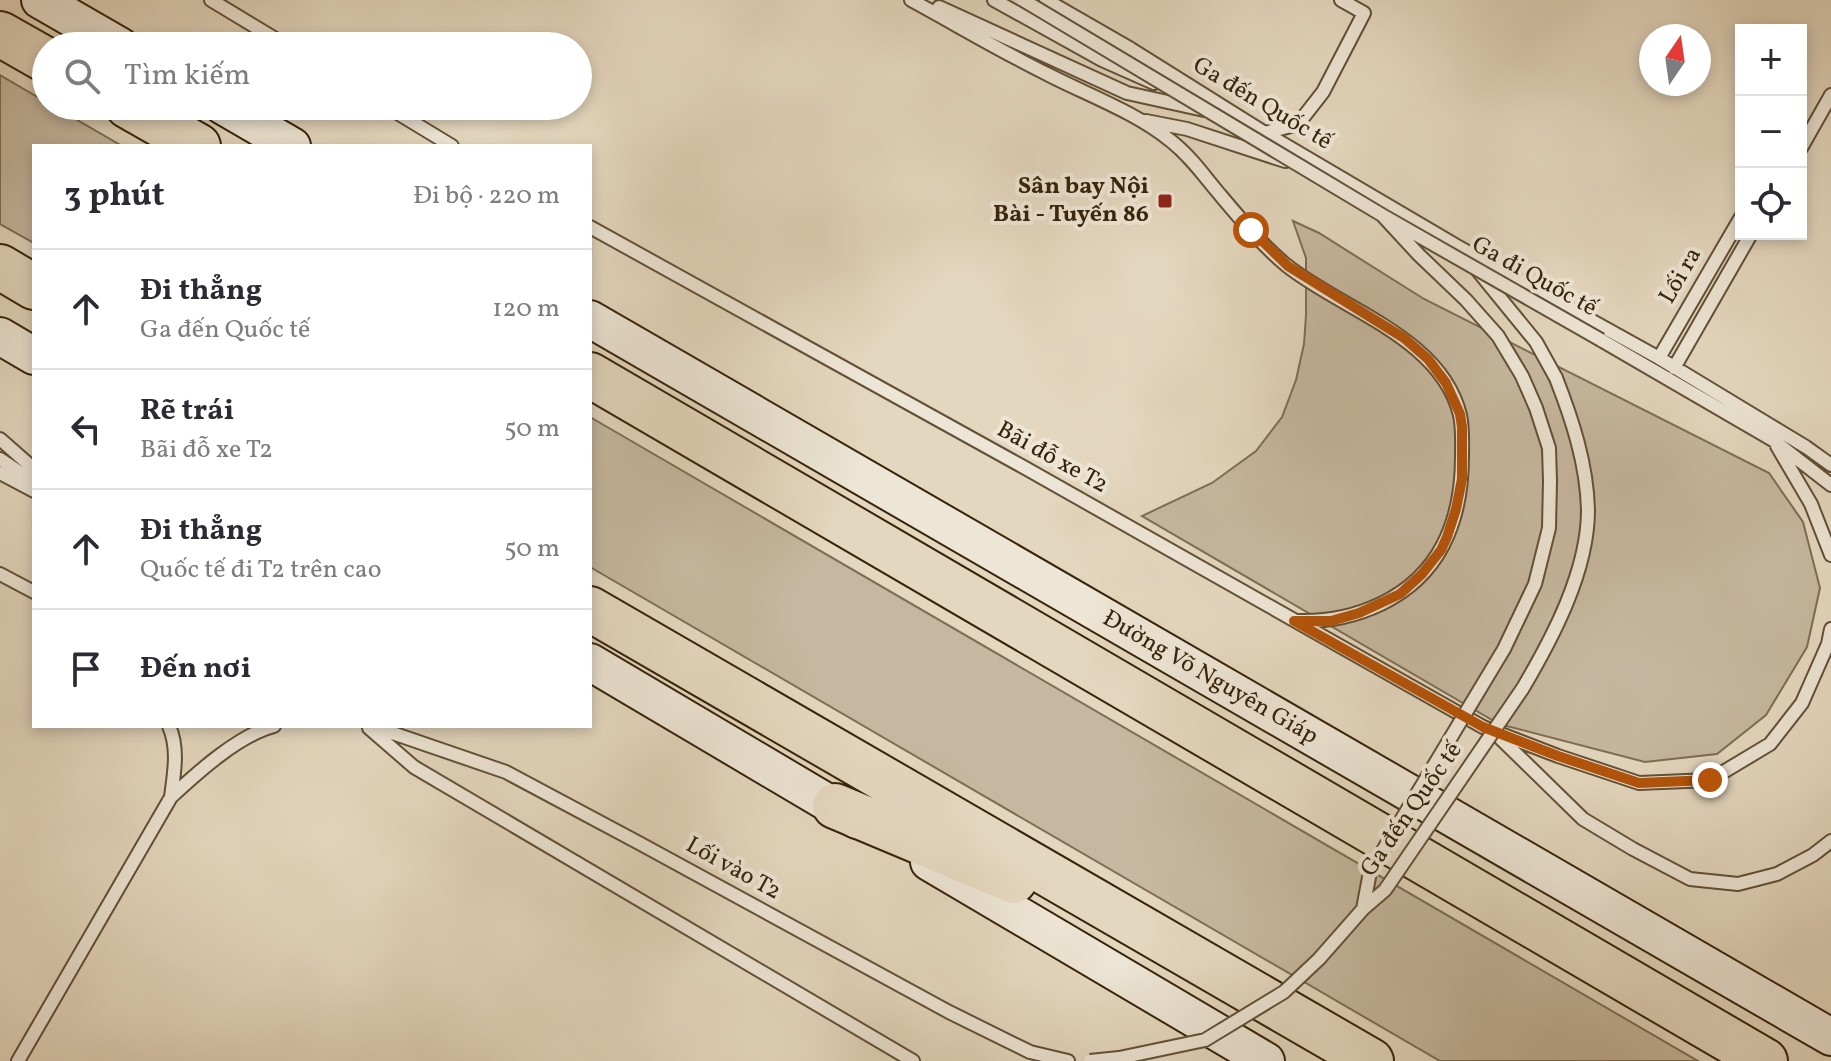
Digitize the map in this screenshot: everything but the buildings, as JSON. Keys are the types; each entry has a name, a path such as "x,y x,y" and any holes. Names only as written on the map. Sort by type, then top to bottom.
{"highway":[{"path":"0,34 32,52"},
{"path":"152,120 194,144"},
{"path":"0,267 32,286"},
{"path":"592,376 1765,1061"},
{"path":"592,610 1371,1061"},
{"path":"835,806 1175,947"}],"main road":[{"path":"40,0 96,32"},
{"path":"247,120 289,144"},
{"name":"Đường Võ Nguyên Giáp","path":"592,320 1831,1037"},
{"path":"0,336 32,355"},
{"path":"592,663 1266,1061"}],"lane":[{"path":"211,0 264,32"},
{"path":"911,0 1046,74 1143,121 1173,142 1251,230 1288,266 1404,338 1428,359 1446,383 1460,414 1462,479 1458,501 1441,550 1422,574 1400,594 1359,613 1331,621 1294,621"},
{"name":"Ga đi Quốc tế","path":"924,0 1127,93 1211,112"},
{"path":"994,0 1102,60 1265,133 1298,124 1323,92 1364,13 1341,0"},
{"name":"Ga đi Quốc tế","path":"1023,0 1382,215 1773,440 1831,485"},
{"name":"Ga đến Quốc tế","path":"1046,0 1367,194 1659,358 1831,465"},
{"path":"1807,137 1831,95"},
{"path":"409,120 449,144"},
{"path":"1143,121 1229,141 1367,194"},
{"path":"1090,1061 1205,1040 1284,992 1319,959 1363,909 1370,872 1504,649 1535,584 1549,528 1550,481 1549,448 1536,408 1522,376 1498,336 1382,215"},
{"name":"Lối ra","path":"1659,358 1735,227"},
{"name":"Bãi đỗ xe T2","path":"592,228 1491,729"},
{"path":"1674,368 1748,240"},
{"name":"Ga đến Quốc tế","path":"1363,909 1385,890 1523,688 1549,642 1578,569 1584,542 1588,510 1584,474 1574,423 1556,378 1536,342 1514,312 1455,245"},
{"path":"0,439 32,467"},
{"path":"1773,440 1811,504 1831,555"},
{"path":"0,459 32,481"},
{"path":"0,473 32,490"},
{"path":"0,574 32,590"},
{"path":"1491,729 1639,783 1710,780 1770,744 1802,703 1828,644 1831,629"},
{"path":"170,728 176,759 171,797"},
{"path":"18,1061 171,797 203,767 266,728"},
{"path":"371,728 414,767 913,1061"},
{"name":"Lối vào T2","path":"375,728 506,772 949,1012 1030,1052 1068,1061"},
{"name":"Ga đến Quốc tế","path":"1491,729 1583,819 1690,879 1738,884 1777,874 1813,855 1831,841"}],"shaded area":[{"path":"0,75 32,94 32,120 77,120 119,144 32,144 32,242 0,224"},
{"path":"1293,221 1319,233 1424,299 1769,473 1803,522 1820,588 1807,647 1766,715 1717,754 1645,762 1499,724 1142,516 1212,483 1256,451 1282,417 1296,380 1304,344 1306,315 1306,258"},
{"path":"592,418 1698,1061 1440,1061 592,568"}],"place":[{"name":"Sân bay Nội Bài - Tuyến 86","path":"1165,201"}],"route":[{"path":"1251,230 1288,266 1404,338 1428,359 1446,383 1460,414 1462,427 1462,479 1456,509 1441,550 1422,574 1400,594 1359,613 1331,621 1294,621 1483,727 1558,756 1639,783 1710,780"}]}
